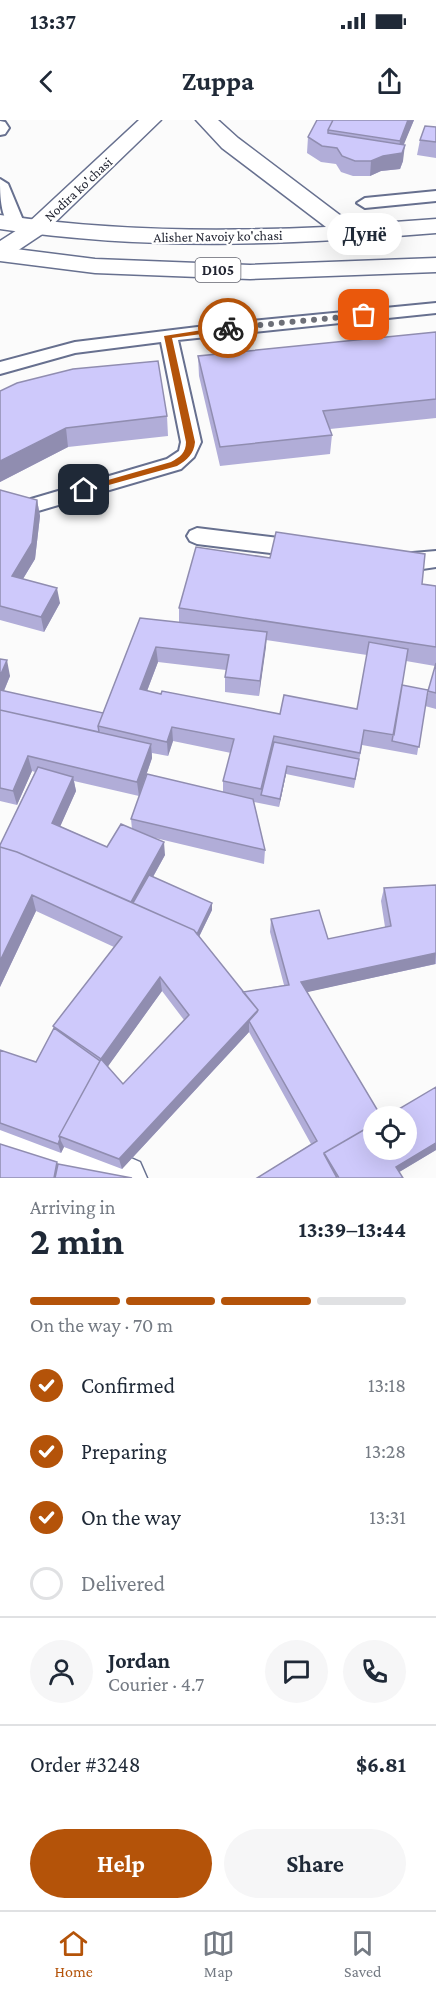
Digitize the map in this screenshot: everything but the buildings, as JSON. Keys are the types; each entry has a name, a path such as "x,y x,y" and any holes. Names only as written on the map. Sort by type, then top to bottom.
{"main road":[{"name":"Nodira ko'chasi","path":"0,253 18,225 151,120"},
{"path":"206,120 230,143 349,233"},
{"name":"Alisher Navoiy ko'chasi","path":"18,225 107,235 176,238 349,233 436,226"},
{"name":"D105","path":"0,253 95,266 250,272 436,265"},
{"path":"0,1144 124,1178"}],"lane":[{"path":"0,125 2,128 0,131"},
{"path":"0,184 18,225"},
{"path":"364,203 436,196"},
{"path":"0,368 75,348 436,308"},
{"path":"38,504 174,464 184,458 190,449 190,442 168,336"},
{"path":"197,536 327,552"},
{"path":"374,558 409,563 436,559"}],"way so far":[{"path":"228,328 364,315"}],"place":[{"name":"Дунё","path":"364,315"}],"route":[{"path":"84,490 174,464 184,458 190,449 190,442 168,336 228,328"}]}
